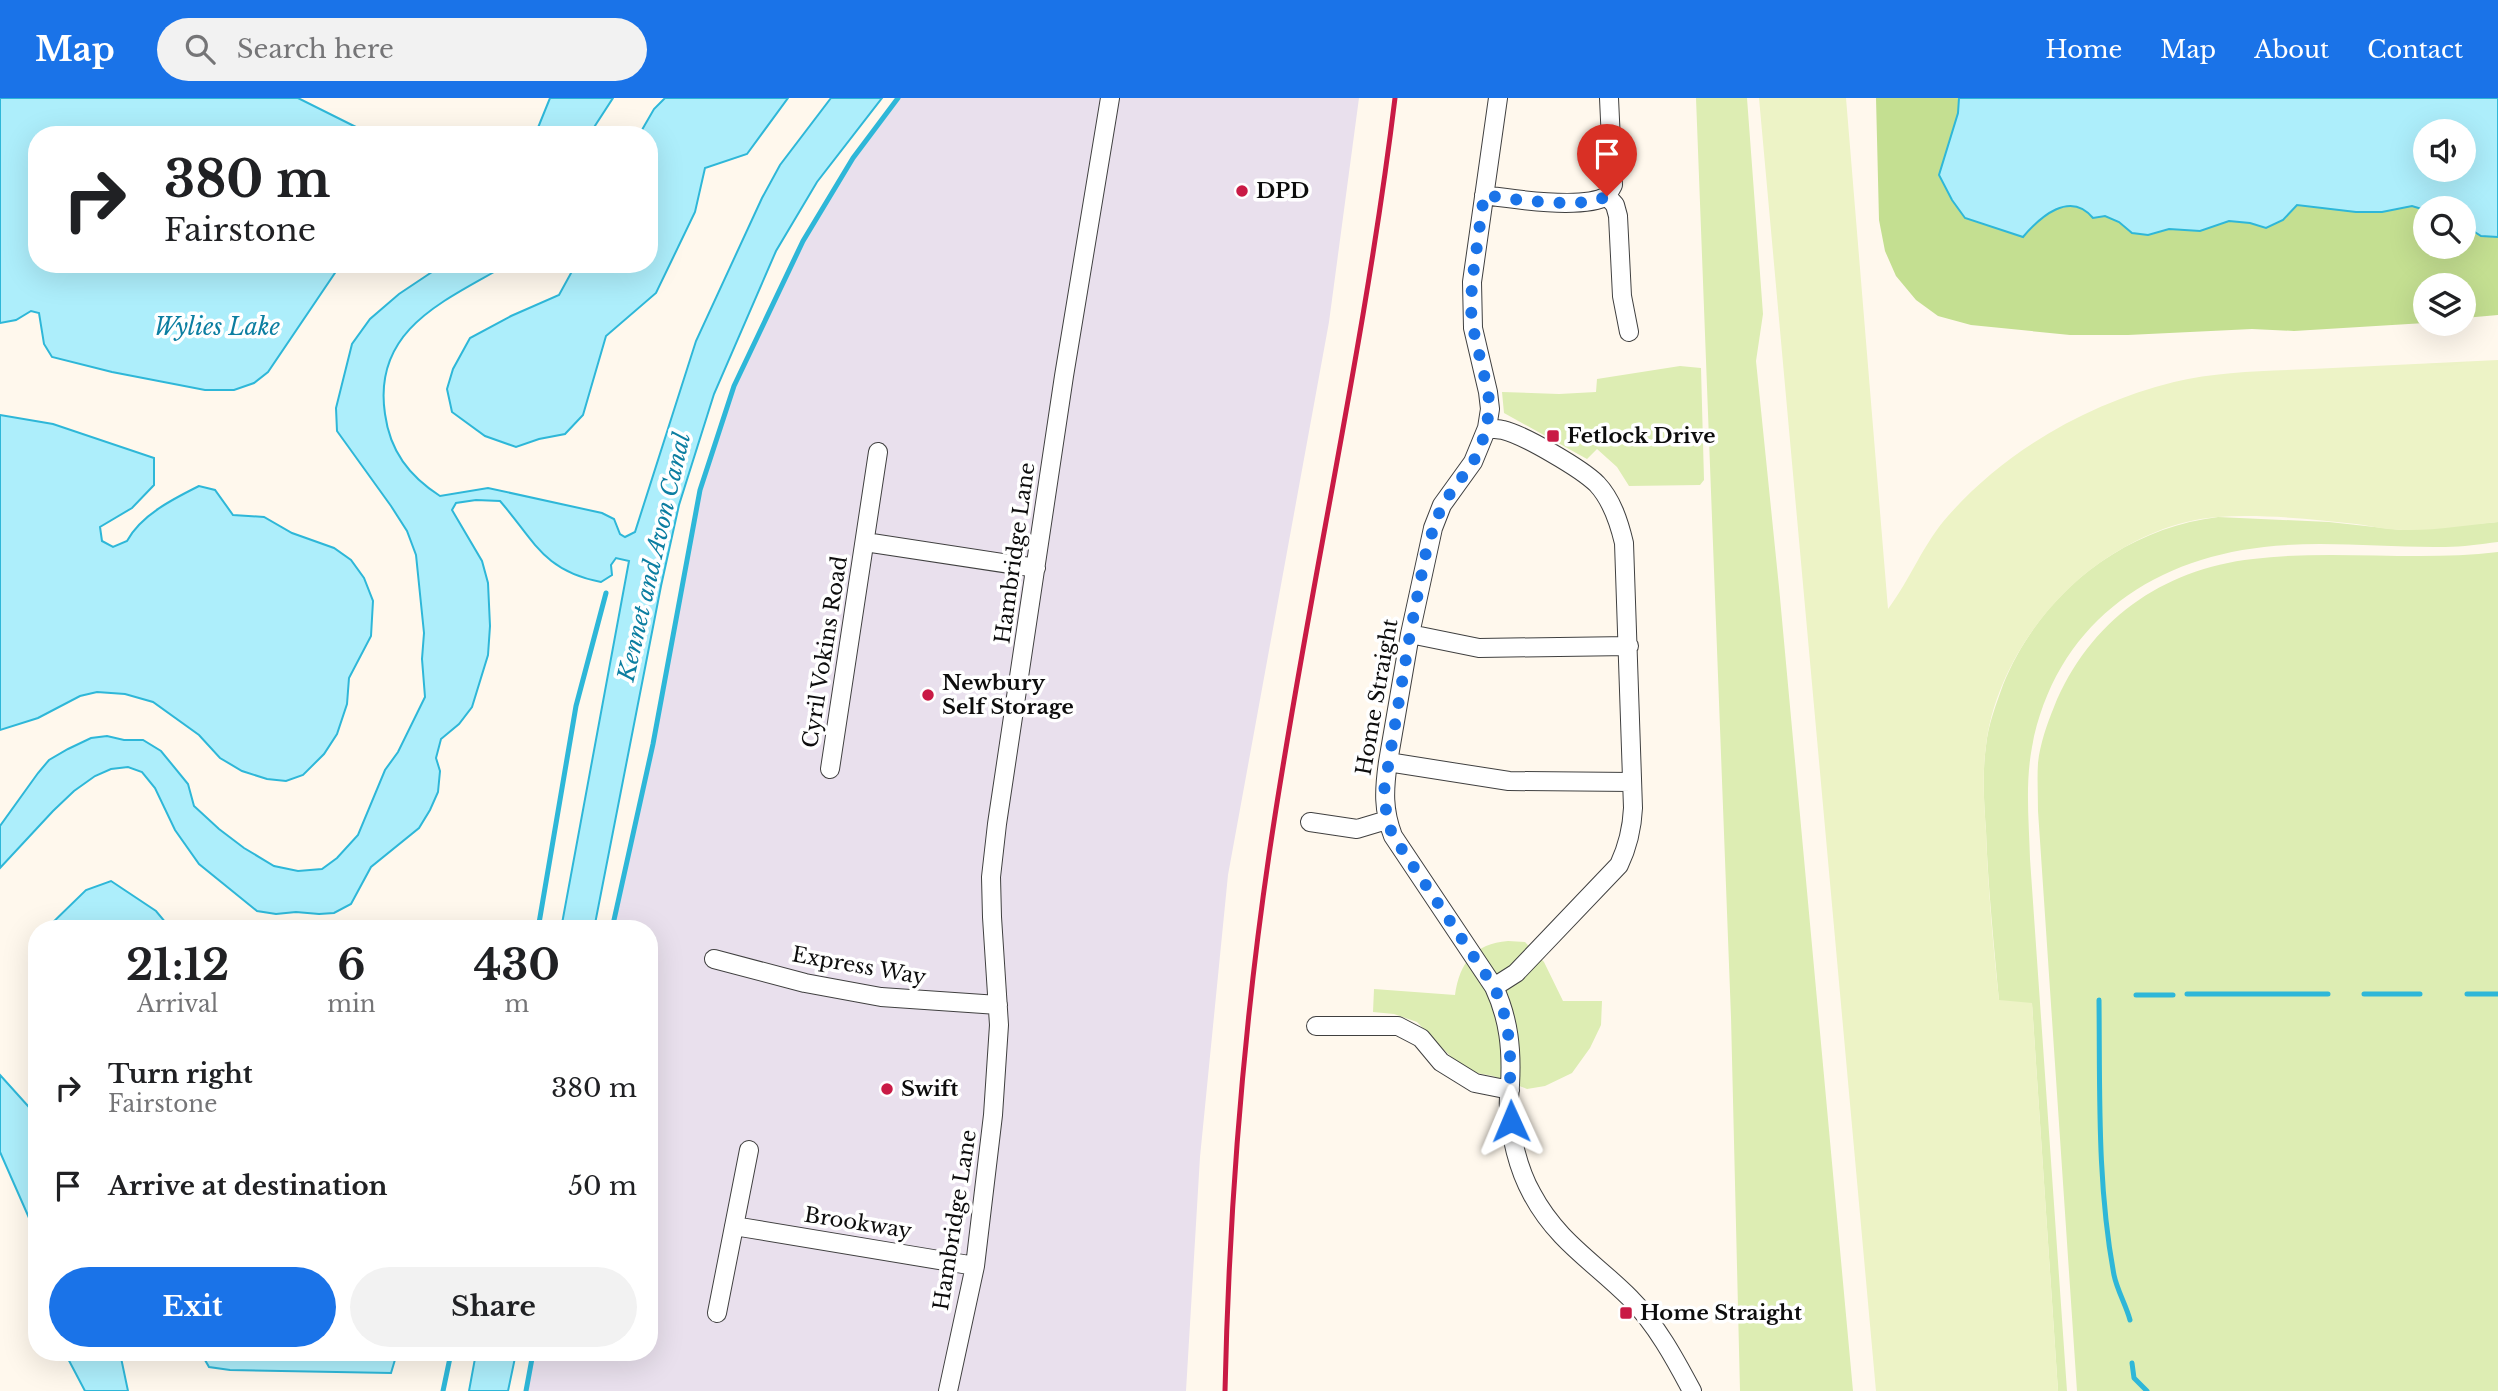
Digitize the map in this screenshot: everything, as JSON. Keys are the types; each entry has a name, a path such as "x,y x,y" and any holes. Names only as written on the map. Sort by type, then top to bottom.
{"street":[{"name":"Hambridge Lane","path":"948,1391 975,1266 993,1115 999,1025 991,877 999,811 1064,376 1110,98"},
{"name":"Home Straight","path":"1498,98 1472,282 1471,310 1490,409 1487,428 1473,462 1447,498 1433,528 1410,634 1388,762 1384,791 1387,820 1393,836 1494,987 1508,1025 1509,1106 1513,1135 1523,1175 1532,1195 1565,1241 1631,1299 1654,1327 1678,1363 1692,1391"},
{"path":"1484,195 1547,202 1595,201 1607,196 1612,185 1609,98"},
{"path":"1607,196 1615,205 1618,216 1622,296 1629,332"},
{"path":"1487,428 1504,430 1540,447 1597,484 1610,502 1619,522 1624,543 1632,782 1632,830 1619,865 1516,972 1494,987"},
{"name":"Cyril Vokins Road","path":"830,769 878,452"},
{"name":"Cyril Vokins Road","path":"865,542 1036,568"},
{"path":"1410,634 1479,648 1629,646"},
{"path":"1388,762 1509,781 1632,782"},
{"path":"1310,822 1357,829 1387,820"},
{"name":"Express Way","path":"713,959 804,983 881,997 998,1005"},
{"path":"1316,1026 1398,1026 1421,1038 1441,1062 1475,1083 1510,1090"},
{"path":"717,1313 749,1150"},
{"name":"Brookway","path":"734,1226 975,1266"}],"shaded area":[{"path":"898,98 1359,98 1329,322 1228,875 1200,1157 1186,1391 526,1391 532,1361 658,1361 658,920 614,920 653,744 700,490 734,386 803,241 853,158"}],"green space":[{"path":"1696,98 1747,98 1763,314 1756,361 1853,1391 1740,1391 1731,1017"},
{"path":"1759,98 1846,98 1888,609 1939,527 1971,492 1996,470 2051,432 2111,403 2174,382 2225,374 2498,360 2498,522 2403,530 2305,519 2235,516 2202,519 2171,526 2114,553 2079,579 2041,620 2010,667 1991,719 1986,746 1984,799 1988,874 1999,1000 2032,1003 2058,1391 1876,1391"},
{"path":"1876,98 1959,98 1958,113 1939,175 1952,200 1966,218 2023,237 2041,217 2057,208 2076,206 2119,222 2132,233 2148,235 2169,229 2200,231 2229,221 2266,228 2283,220 2297,205 2356,212 2382,212 2412,206 2413,259 2476,259 2476,233 2481,236 2498,237 2498,315 2476,317 2476,273 2413,273 2413,324 2294,331 2252,329 2128,335 2070,335 1971,325 1938,316 1916,300 1896,276 1885,251 1879,220"},
{"path":"1680,366 1701,368 1704,480 1700,485 1629,486 1617,467 1597,449 1587,459 1504,413 1502,392 1596,392 1597,379"},
{"path":"2218,517 2329,522 2402,530 2498,522 2498,542 2445,547 2287,545 2221,554 2182,567 2145,584 2113,607 2085,634 2062,667 2044,704 2032,747 2028,789 2030,859 2067,1391 2058,1391 2032,1004 1999,1001 1984,799 1987,738 2003,685 2019,652 2038,622 2061,595 2117,552 2149,536 2182,524"},
{"path":"2498,552 2498,1391 2077,1391 2038,811 2038,763 2042,741 2069,676 2087,649 2108,625 2132,604 2188,574 2220,565 2283,556 2437,556"},
{"path":"1508,941 1525,942 1544,962 1563,1001 1602,1001 1601,1025 1590,1048 1572,1073 1545,1086 1527,1089 1477,1073 1456,1062 1417,1022 1394,1014 1373,1012 1374,989 1455,995 1461,973 1471,957 1486,946"}],"water":[{"name":"Wylies Lake","path":"0,98 298,98 354,126 28,126 28,273 335,273 268,372 254,383 234,390 205,390 112,372 52,357 44,344 39,313 31,311 16,320 0,323"},
{"path":"550,98 613,98 595,126 539,126"},
{"path":"665,98 788,98 747,154 705,168 695,212 656,293 606,336 583,415 565,434 516,447 485,436 452,412 447,389 453,369 470,338 559,295 571,273 658,273 658,126 644,126 654,109"},
{"name":"Kennet and Avon Canal","path":"831,98 882,98 817,182 776,251 714,394 679,505 596,920 563,920 629,561 616,558 611,565 612,575 601,582 581,577 553,562 542,552 500,501 456,503 452,510 482,561 488,583 488,655 472,707 459,724 441,739 436,758 440,771 438,792 419,828 371,867 351,904 334,913 276,914 257,911 199,864 175,830 155,788 142,772 128,767 111,769 95,776 74,791 0,868 0,826 38,773 49,760 68,749 91,738 107,736 143,740 161,751 188,784 194,806 244,848 274,866 298,871 322,869 337,858 358,835 385,770 398,752 425,697 422,659 424,633 416,555 407,531 337,431 336,408 352,344 370,319 399,294 430,273 492,273 419,320 402,338 390,359 384,384 385,414 396,451 410,471 440,496 488,488 602,513 614,519 620,534 625,537 635,532 696,341 780,165"},
{"path":"1959,98 2498,98 2498,237 2481,236 2476,233 2476,196 2413,196 2413,206 2382,212 2356,212 2297,205 2283,220 2266,228 2229,221 2200,231 2169,229 2148,235 2132,233 2119,222 2105,216 2093,218 2075,206 2065,206 2047,215 2023,237 1965,218 1939,175 1958,113"},
{"path":"0,415 53,424 154,458 154,485 132,508 100,527 102,541 113,547 127,541 140,523 158,509 199,486 215,490 233,515 264,517 292,533 334,548 351,560 364,578 373,601 371,636 349,678 347,704 337,734 324,754 303,775 286,781 267,779 242,771 220,758 199,735 153,702 125,694 97,692 80,696 38,718 0,730"},
{"path":"111,881 156,911 164,920 55,920 86,890"},
{"path":"0,1075 28,1106 28,1216 0,1152"},
{"path":"69,1361 122,1361 128,1391 85,1391"},
{"path":"206,1361 395,1361 391,1373 230,1370 209,1367"},
{"path":"475,1361 514,1361 508,1391 469,1391"}],"waterway":[{"path":"614,920 653,744 700,490 734,386 803,241 853,158 898,98"},
{"path":"540,920 576,706 606,593"},
{"path":"2187,994 2328,994"},
{"path":"2364,994 2420,994"},
{"path":"2467,994 2498,994"},
{"path":"2136,995 2173,995"},
{"path":"2099,1000 2100,1138 2105,1206 2114,1275 2130,1320"},
{"path":"443,1391 449,1361"},
{"path":"526,1391 532,1361"},
{"path":"2132,1363 2134,1378 2147,1391"}],"railway":[{"path":"1225,1391 1239,1123 1260,922 1284,760 1367,288 1395,98"}],"place":[{"name":"DPD","path":"1242,191"},
{"name":"Fetlock Drive","path":"1553,436"},
{"name":"Newbury Self Storage","path":"928,695"},
{"name":"Swift","path":"887,1089"},
{"name":"Home Straight","path":"1626,1313"}],"route":[{"path":"1511,1121 1511,1051 1503,1006 1494,987 1393,836 1384,808 1384,791 1427,547 1442,505 1473,462 1487,428 1490,409 1488,392 1471,310 1472,282 1484,195 1530,202 1595,201 1607,196"}]}
